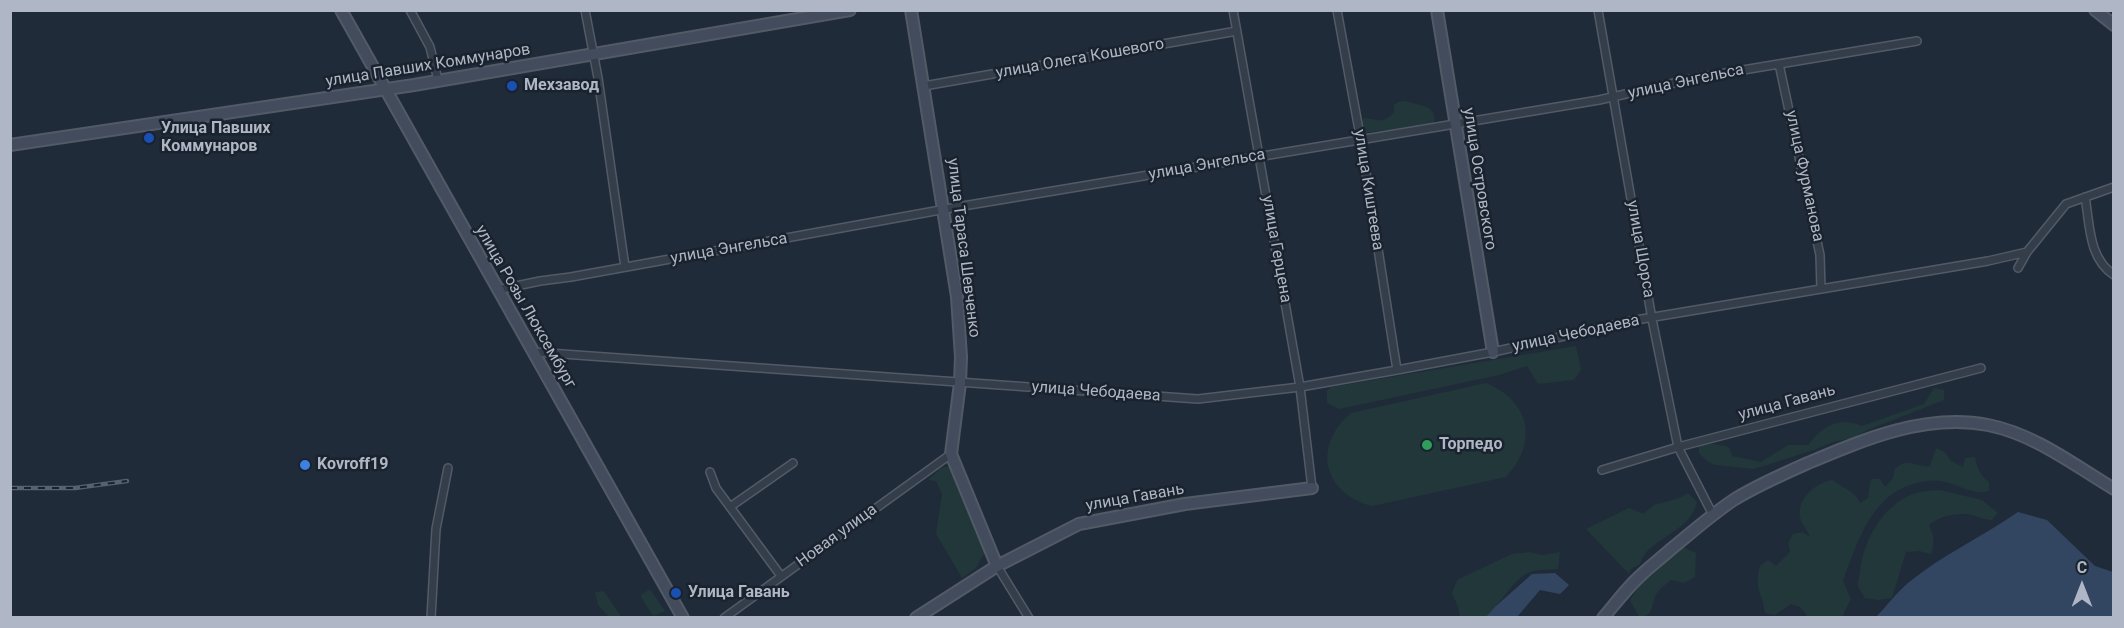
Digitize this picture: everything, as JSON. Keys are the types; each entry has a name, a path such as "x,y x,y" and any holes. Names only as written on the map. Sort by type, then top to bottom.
{"street":[{"name":"улица Розы Люксембург","path":"341,10 683,618"},
{"path":"410,10 430,47 438,80"},
{"path":"585,10 625,267"},
{"name":"улица Павших Коммунаров","path":"10,145 385,89 850,10"},
{"name":"улица Тараса Шевченко","path":"911,10 957,297 961,357 951,454 997,566 1029,618"},
{"name":"улица Герцена","path":"1233,10 1300,387 1311,488"},
{"name":"улица Киштеева","path":"1337,10 1361,141 1397,370"},
{"name":"улица Островского","path":"1437,10 1493,352"},
{"name":"улица Щорса","path":"1598,10 1652,319 1678,447 1713,515"},
{"path":"2095,10 2114,25"},
{"name":"улица Олега Кошевого","path":"924,86 1237,31"},
{"name":"улица Энгельса","path":"497,290 513,285 945,211 957,207 1612,98 1701,77 1917,41"},
{"name":"улица Фурманова","path":"1779,64 1820,255 1821,289"},
{"path":"2018,268 2027,252 2066,204 2114,187"},
{"path":"2085,197 2095,255 2105,269 2114,274"},
{"name":"улица Чебодаева","path":"534,352 1198,399 1300,387 1397,370 1493,352 1636,320 2027,252"},
{"name":"улица Гавань","path":"1602,470 1678,447 1981,368"},
{"path":"1603,618 1640,576 1713,515 1735,500 1766,482 1864,441 1902,429 1925,424 1970,422 2016,433 2114,489"},
{"name":"Новая улица","path":"724,618 951,454"},
{"path":"730,507 794,463"},
{"path":"430,618 436,529 448,468"},
{"path":"710,472 716,488 782,576"},
{"name":"улица Гавань","path":"916,618 997,566 1079,524 1185,504 1311,488"}],"green space":[{"path":"1405,101 1430,109 1433,113 1434,124 1364,133 1361,130 1360,126 1364,118 1387,119 1394,112 1394,105"},
{"path":"1576,346 1581,370 1574,380 1538,384 1527,366 1499,375 1339,409 1327,403 1327,391 1331,387"},
{"name":"Торпедо","path":"1486,383 1512,400 1525,424 1526,437 1523,450 1506,477 1372,506 1355,500 1334,480 1328,467 1331,440 1339,426 1351,413"},
{"path":"1934,388 1944,390 1944,400 1853,438 1833,442 1754,469 1715,465 1699,453 1699,444 1709,443 1729,447 1732,456 1761,462 1788,445 1808,445 1832,425 1846,422 1862,426 1924,404"},
{"path":"1936,448 1945,452 1950,460 1963,467 1965,458 1975,457 1979,471 1989,482 1989,491 1971,491 1936,481 1905,487 1891,495 1879,506 1862,534 1843,581 1851,599 1842,617 1807,617 1800,607 1791,604 1775,615 1765,613 1758,586 1760,566 1768,560 1776,566 1790,552 1788,543 1793,534 1803,532 1810,537 1801,521 1800,513 1808,493 1820,484 1833,480 1852,492 1860,503 1868,498 1871,479 1880,479 1885,487 1893,478 1895,469 1904,463 1930,466"},
{"path":"950,466 985,552 976,568 962,578 936,534 942,494 936,481 928,480 941,468"},
{"path":"1940,490 1982,500 1998,513 1992,520 1961,514 1943,517 1933,522 1929,525 1933,539 1931,554 1919,551 1906,552 1892,598 1878,600 1865,598 1858,585 1859,578 1865,548 1876,526 1892,507 1902,500 1920,492"},
{"path":"1688,493 1697,502 1693,513 1678,529 1651,547 1640,564 1631,569 1629,574 1586,529 1629,508 1643,514 1654,505 1677,499"},
{"path":"1683,547 1696,553 1695,577 1684,583 1671,580 1657,593 1650,613 1639,617 1630,600 1644,579"},
{"path":"1530,552 1542,555 1560,552 1558,569 1537,570 1524,575 1507,592 1489,617 1460,617 1452,593 1457,580 1512,554"},
{"path":"650,589 665,611 653,616 641,597"},
{"path":"604,591 621,617 609,617 598,605 595,592"}],"water":[{"path":"2018,512 2047,520 2095,566 2113,572 2113,617 1876,617 1904,587 1921,573"},
{"path":"1555,573 1569,585 1560,594 1540,590 1517,617 1486,617 1532,574"}],"railway":[{"path":"10,488 75,488 127,481"}],"place":[{"name":"Мехзавод","path":"512,86"},
{"name":"Улица Павших Коммунаров","path":"149,138"},
{"name":"Торпедо","path":"1427,445"},
{"name":"Kovroff19","path":"305,465"},
{"name":"Улица Гавань","path":"676,593"}]}
